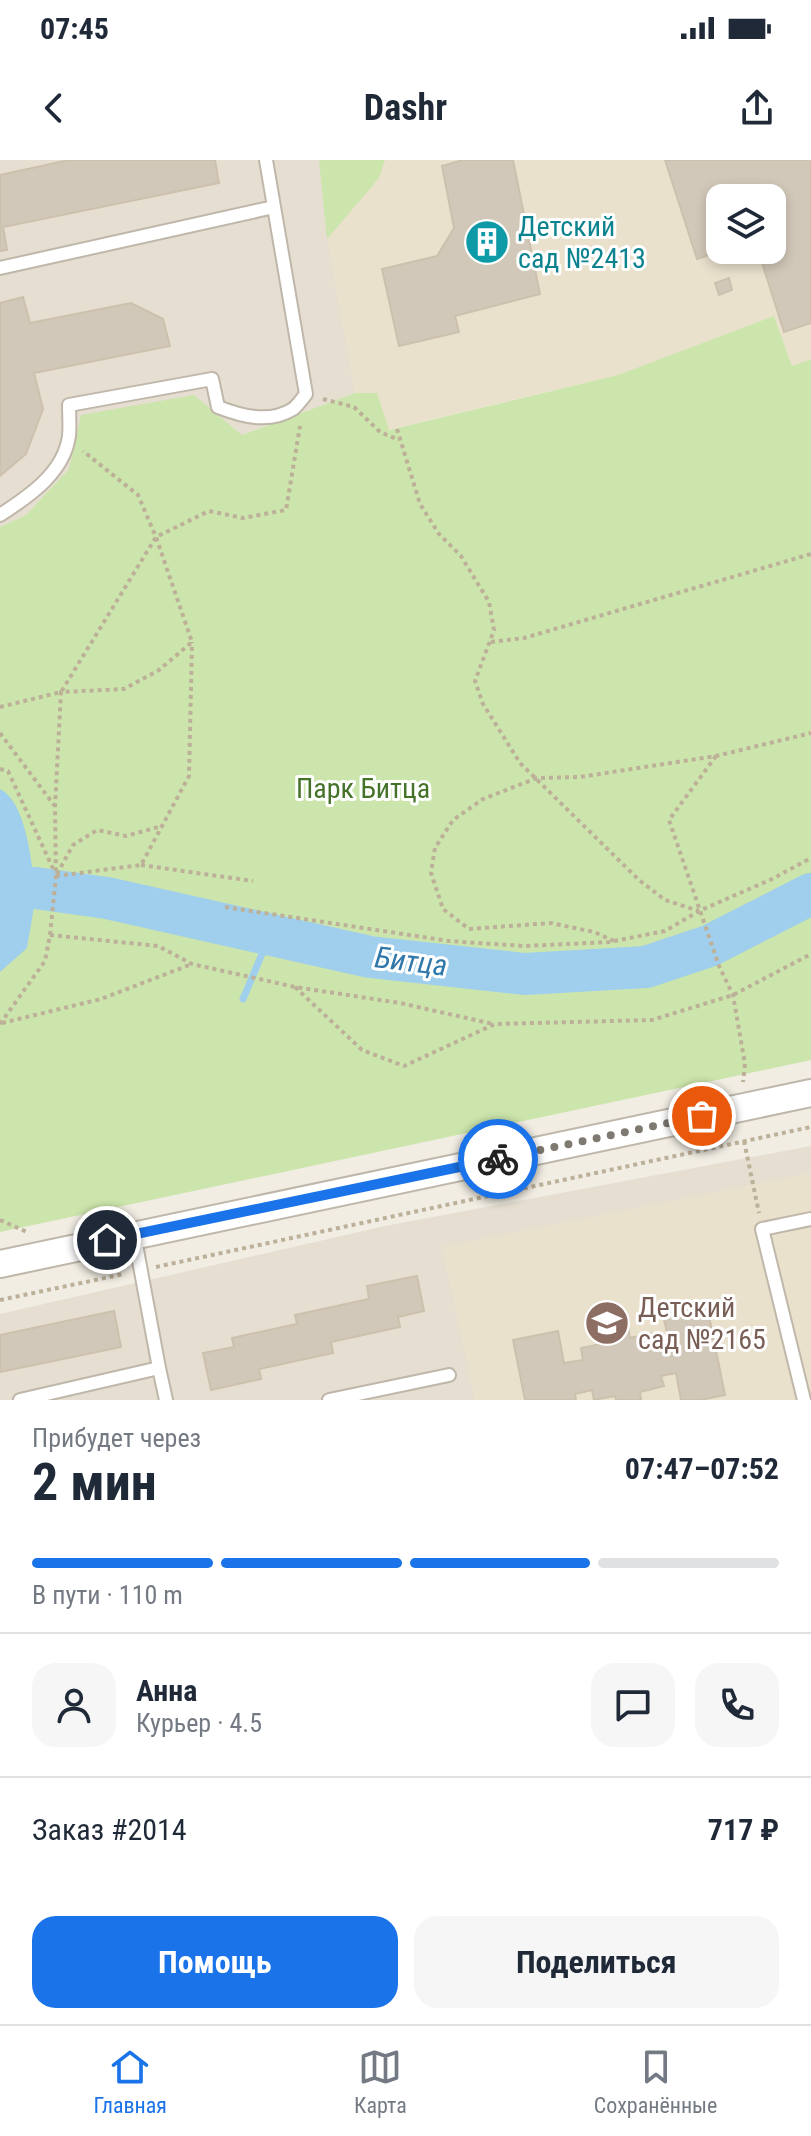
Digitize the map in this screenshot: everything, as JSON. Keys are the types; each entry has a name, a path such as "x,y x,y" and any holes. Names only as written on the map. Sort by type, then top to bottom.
{"street":[{"path":"0,1264 811,1093"}],"lane":[{"path":"0,515 34,493 56,467 69,440 69,405 212,379 218,407 244,418 266,417 292,409 306,394 266,160"},
{"path":"0,268 274,207"},
{"path":"804,1400 762,1229 811,1219"},
{"path":"134,1234 166,1400"},
{"path":"20,1400 159,1368"},
{"path":"329,1400 449,1375"}],"path":[{"path":"192,964 101,999 0,1024 45,961 50,935 56,876 55,807 61,692 156,537 209,511 243,518 286,510 306,394 354,407 380,432 399,440"},
{"path":"397,429 420,504 439,534 461,556 489,602 494,630 475,681 483,704 520,763 565,810 639,880 665,900 699,911"},
{"path":"69,440 138,495 156,537 192,642 189,776 141,865"},
{"path":"491,642 524,638 811,554"},
{"path":"0,707 61,692 124,689 159,670 192,642"},
{"path":"0,733 55,807"},
{"path":"614,941 594,932 551,923 469,929 443,909 431,873 435,848 453,820 483,799 537,778 580,777 716,756 811,733"},
{"path":"716,756 669,820 709,939 733,995 745,1064 742,1091"},
{"path":"0,769 8,771 56,876"},
{"path":"56,876 73,845 97,830 126,836 163,826"},
{"path":"225,907 449,941 524,946 614,941 665,931 699,911 811,858"},
{"path":"56,876 141,865 253,881"},
{"path":"50,935 158,946 192,964 295,987 400,1003 495,1024 652,1020 733,995 811,954"},
{"path":"295,987 362,1050 404,1066 495,1024"},
{"path":"0,1300 811,1127"},
{"path":"744,1141 759,1215"},
{"path":"0,1220 27,1232"}],"shaded area":[{"path":"0,160 811,160 811,359 774,316 618,375 355,393 241,435 194,395 69,469 26,515 0,527"},
{"path":"385,160 811,160 811,359 792,366 774,316 618,375 388,430 377,393 355,393 327,239 379,178"},
{"path":"811,1146 811,1400 0,1400 0,1314 385,1226"},
{"name":"Детский сад №2165","path":"811,1173 811,1400 475,1400 442,1247"}],"green space":[{"path":"319,160 385,160 379,178 327,239"},
{"name":"Парк Битца","path":"774,316 792,366 811,359 811,1060 0,1232 0,527 26,515 69,469 81,415 194,395 242,435 355,393 377,393 389,430 618,375"}],"water":[{"path":"0,789 16,806 26,832 34,894 27,948 0,972"}],"building":[{"path":"69,160 215,160 219,183 3,227 7,250 0,251 0,175"},
{"name":"Детский сад №2413","path":"463,160 513,160 540,294 455,316 459,332 399,346 382,269 437,256 454,228 442,166"},
{"path":"665,160 811,160 811,323 784,332 762,264 786,264 786,184 706,184 706,256 697,259"},
{"path":"729,278 732,290 719,295 715,283"},
{"path":"23,297 30,323 131,303 163,319 170,346 34,373 43,409 26,454 0,476 0,303"},
{"path":"23,297 30,323 131,303 163,319 170,346 34,373 43,409 26,454 0,476 0,303"},
{"path":"417,1276 424,1311 398,1317 400,1327 331,1342 333,1353 259,1369 261,1379 211,1390 203,1353 234,1347 232,1338 297,1324 295,1315 369,1299 367,1286"},
{"name":"Детский сад №2165","path":"706,1301 725,1395 681,1400 676,1373 661,1376 664,1386 640,1392 641,1399 636,1400 616,1400 615,1396 594,1400 592,1390 575,1394 576,1400 525,1400 513,1340 558,1331 564,1363 583,1360 581,1348 601,1344 599,1333 628,1327 630,1338 653,1333 655,1345 669,1342 662,1310"},
{"path":"114,1311 121,1347 0,1372 0,1335"}],"waterway":[{"name":"Битца","path":"0,889 35,888 107,898 370,957 525,974 646,967 709,946 811,894"},
{"path":"243,999 270,935"}],"way so far":[{"path":"498,1159 702,1116"}],"place":[{"name":"Детский сад №2413","path":"487,242"},
{"name":"Детский сад №2165","path":"607,1323"}],"route":[{"path":"107,1240 498,1159"}]}
